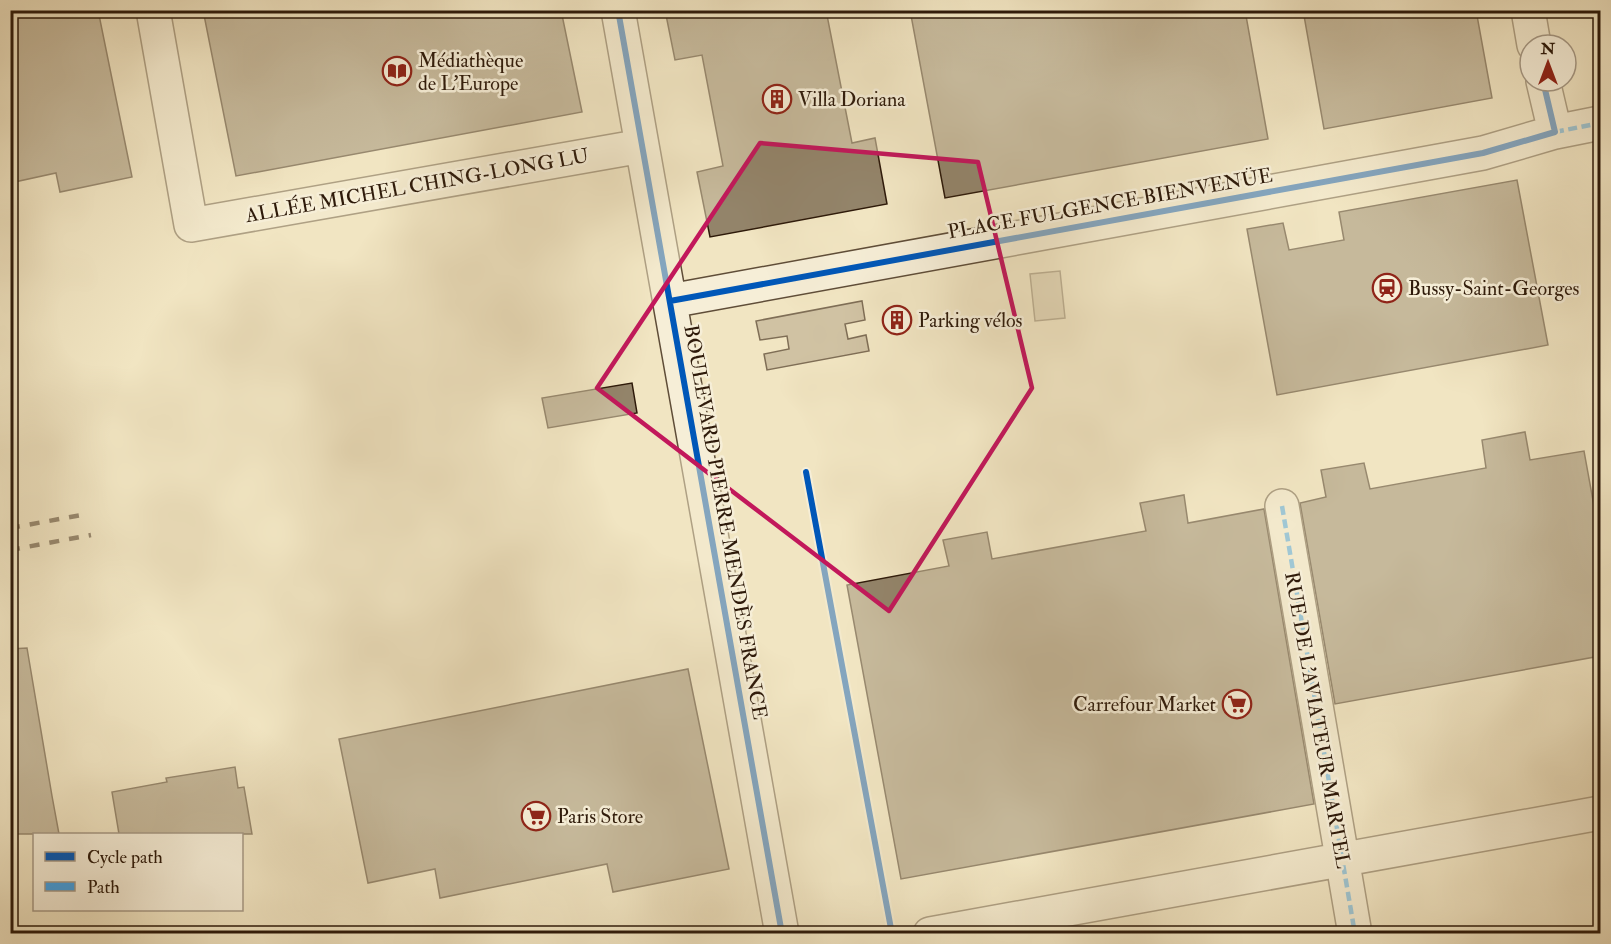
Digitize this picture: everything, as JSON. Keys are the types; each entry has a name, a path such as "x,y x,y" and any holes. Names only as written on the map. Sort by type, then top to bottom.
{"street":[{"name":"ALLÉE MICHEL CHING-LONG LU","path":"153,10 191,225 642,146"},
{"name":"BOULEVARD PIERRE MENDÈS FRANCE","path":"618,10 782,933"},
{"path":"1528,10 1532,33"},
{"path":"1546,93 1555,132"},
{"name":"PLACE FULGENCE BIENVENÜE","path":"670,301 1483,153 1555,132 1600,123"},
{"name":"RUE DE L'AVIATEUR MARTEL","path":"1282,506 1355,933"},
{"path":"930,933 1600,813"}],"highlighted area":[{"path":"760,143 978,162 1032,388 889,611 597,388"}],"shaded area":[{"path":"1060,271 1065,318 1035,321 1030,274"},
{"path":"862,301 865,320 845,324 848,339 866,335 869,351 767,370 764,354 789,349 787,336 760,340 756,321"}],"building":[{"path":"10,10 98,10 132,177 60,192 56,173 10,183"},
{"path":"203,10 561,10 582,112 236,176"},
{"name":"Villa Doriana","path":"665,10 826,10 852,143 875,138 887,204 710,237 697,172 723,166 702,55 675,60"},
{"path":"910,10 1245,10 1268,139 945,198"},
{"path":"1303,10 1476,10 1492,98 1324,129"},
{"path":"1517,180 1548,345 1277,395 1247,229 1283,223 1289,250 1344,240 1339,212"},
{"path":"632,383 637,413 548,428 542,398"},
{"path":"1525,432 1530,460 1584,451 1600,539 1600,656 1335,704 1300,503 1326,497 1321,470 1364,463 1370,489 1486,468 1482,440"},
{"path":"1184,495 1188,523 1264,509 1314,804 901,879 847,585 949,566 943,540 987,532 992,559 1146,531 1140,503"},
{"path":"27,648 59,833 10,834 10,649"},
{"name":"Paris Store","path":"688,669 729,869 613,892 607,864 440,898 435,869 368,883 339,739"},
{"path":"235,767 238,788 244,787 252,834 119,833 112,792 167,782 166,778"}],"railway":[{"path":"10,528 87,514"},
{"path":"10,550 91,535"}],"marked path":[{"path":"1555,132 1600,123"},
{"path":"1282,506 1355,934"}],"cycle path":[{"path":"618,10 782,934"},
{"path":"670,301 1483,153 1555,132 1546,93"},
{"path":"806,472 892,934"}],"place":[{"name":"Médiathèque de L'Europe","path":"397,71"},
{"name":"Villa Doriana","path":"777,99"},
{"name":"Bussy-Saint-Georges","path":"1387,288"},
{"name":"Parking vélos","path":"897,320"},
{"name":"Carrefour Market","path":"1237,704"},
{"name":"Paris Store","path":"536,816"}]}
